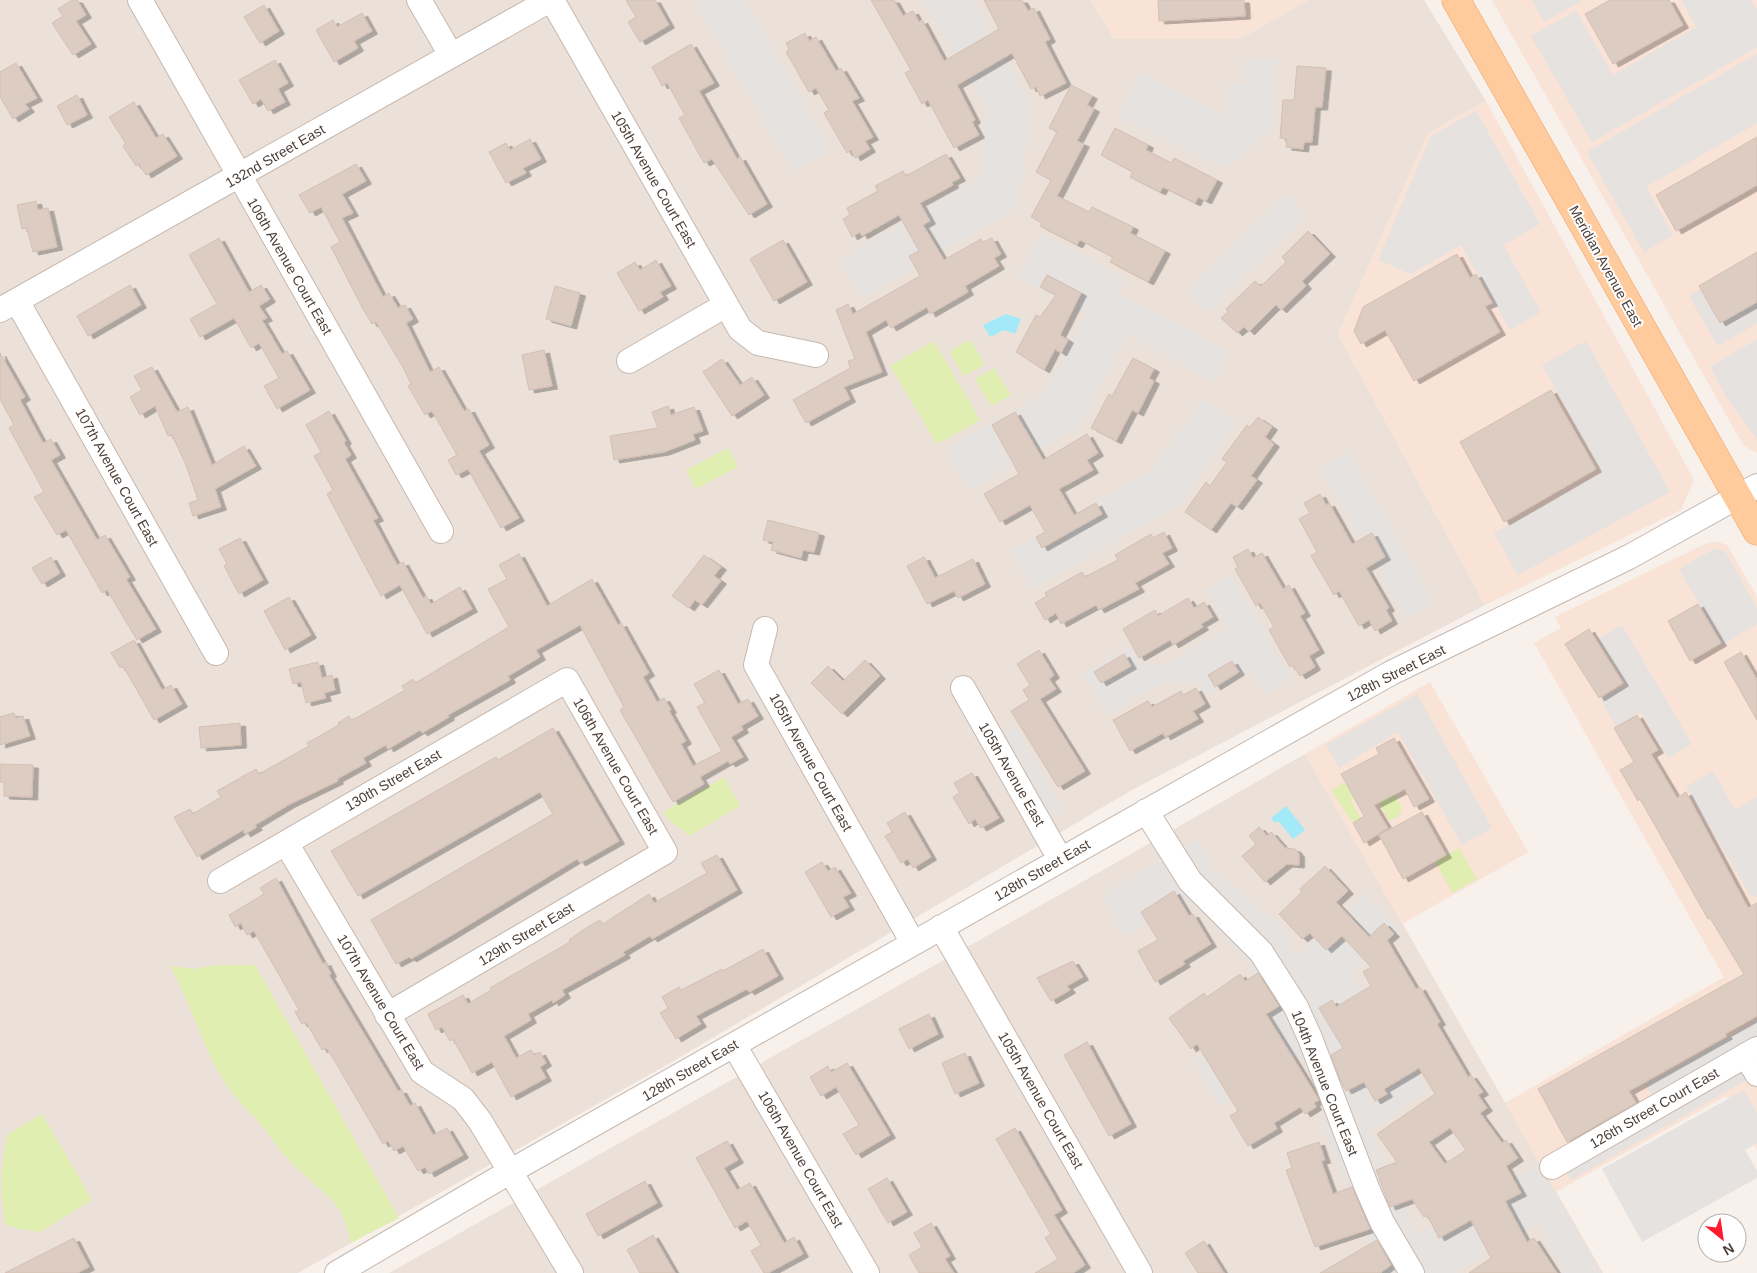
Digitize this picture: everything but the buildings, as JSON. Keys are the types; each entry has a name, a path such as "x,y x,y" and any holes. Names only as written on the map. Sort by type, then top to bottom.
{"main road":[{"name":"Meridian Avenue East","path":"1456,0 1747,492 1757,531"}],"street":[{"name":"106th Avenue Court East","path":"140,0 442,531"},
{"path":"418,0 451,55"},
{"name":"132nd Street East","path":"9,305 551,0"},
{"name":"105th Avenue Court East","path":"551,0 744,334 752,340 767,346 816,355"},
{"name":"107th Avenue Court East","path":"9,305 216,653"},
{"path":"629,361 726,305"},
{"name":"128th Street East","path":"337,1273 511,1171 1391,673 1629,557 1747,492"},
{"name":"105th Avenue Court East","path":"765,629 756,665 913,944"},
{"name":"106th Avenue Court East","path":"567,680 665,852"},
{"name":"130th Street East","path":"220,881 567,680"},
{"name":"105th Avenue East","path":"963,688 1060,860"},
{"name":"104th Avenue Court East","path":"1146,811 1190,881 1261,952 1296,1007 1310,1038 1367,1188 1382,1222 1412,1273"},
{"name":"107th Avenue Court East","path":"286,843 422,1072 463,1099 480,1121 571,1273"},
{"name":"129th Street East","path":"387,1015 665,852"},
{"name":"105th Avenue Court East","path":"941,927 1140,1273"},
{"name":"106th Avenue Court East","path":"734,1045 867,1273"},
{"name":"126th Street Court East","path":"1552,1167 1753,1060"}],"shaded area":[{"path":"0,0 1091,0 1114,39 1240,39 1308,0 1424,0 1486,101 1428,133 1338,334 1485,605 1132,790 670,1063 298,1273 0,1273"},
{"path":"697,0 745,0 831,149 793,172 697,6"},
{"path":"923,0 973,0 1032,103 1018,207 862,298 839,259 978,178 987,110"},
{"path":"1091,0 1308,0 1240,39 1114,39"},
{"path":"1492,0 1757,0 1757,453 1744,446 1738,436"},
{"path":"1532,0 1583,0 1544,22"},
{"path":"1681,0 1751,0 1757,10 1757,47 1592,142 1531,36 1576,11 1613,75 1696,27"},
{"path":"1757,54 1757,123 1646,187 1673,235 1644,252 1587,152"},
{"path":"1246,57 1277,59 1274,126 1225,169 1118,116 1140,73 1228,117 1229,83 1245,83"},
{"path":"1486,101 1694,480 1681,510 1485,605 1338,334 1428,133"},
{"path":"1476,111 1540,224 1503,245 1541,312 1510,330 1461,245 1411,274 1378,260 1431,136"},
{"path":"1285,194 1307,216 1208,312 1187,290"},
{"path":"1041,233 1125,279 1118,292 1229,352 1214,381 1129,335 1078,427 969,490 945,449 1043,394 1086,314 1018,276"},
{"path":"1701,289 1721,323 1757,302 1757,323 1718,346 1689,296"},
{"path":"1757,339 1757,439 1727,398 1710,367"},
{"path":"1586,341 1670,492 1518,575 1494,533 1602,473 1542,365"},
{"path":"1203,398 1238,423 1179,505 1032,589 1009,551 1153,469"},
{"path":"1348,451 1434,602 1406,619 1320,467"},
{"path":"1718,542 1727,545 1757,597 1757,1150 1726,1096 1556,1192 1505,1103 1724,977 1534,643 1561,628 1555,617 1707,543"},
{"path":"1714,549 1723,550 1726,553 1757,608 1757,624 1723,644 1679,569"},
{"path":"1232,575 1292,678 1265,694 1250,669 1205,695 1197,682 1163,684 1106,715 1083,673 1130,647 1139,663 1165,664 1227,628 1206,591"},
{"path":"1622,625 1692,744 1668,758 1641,712 1616,726 1601,700 1626,685 1598,639"},
{"path":"1430,682 1528,852 1402,924 1305,754"},
{"path":"1417,694 1492,828 1462,845 1398,732 1339,768 1326,745"},
{"path":"1016,727 1064,809 1036,826 988,743"},
{"path":"1305,754 1603,1273 389,1273 1084,881"},
{"path":"1713,771 1735,810 1757,797 1757,897 1750,895 1686,787"},
{"path":"1198,840 1216,873 1279,923 1297,955 1364,892 1400,931 1349,975 1373,1003 1429,1091 1371,1130 1416,1234 1538,1164 1600,1273 1564,1273 1538,1224 1454,1273 1385,1273 1375,1257 1323,1129 1324,1097 1303,1058 1219,1106 1193,1059 1274,1012 1245,958 1196,907 1186,900 1125,938 1101,895"},
{"path":"1757,1021 1757,1074 1571,1180 1554,1152 1652,1096 1645,1085"},
{"path":"1744,1090 1757,1113 1757,1143 1745,1150 1757,1171 1757,1178 1642,1242 1602,1169"}],"green space":[{"path":"934,341 980,420 937,444 890,366"},
{"path":"967,341 972,342 984,363 983,366 964,376 949,352"},
{"path":"994,368 1011,395 991,406 975,379"},
{"path":"728,448 738,467 696,489 686,470"},
{"path":"1385,775 1402,808 1399,816 1389,821 1379,803 1385,799"},
{"path":"724,777 740,806 689,836 663,812"},
{"path":"1345,782 1354,799 1351,801 1361,818 1353,823 1331,790"},
{"path":"1459,848 1477,879 1452,893 1435,861"},
{"path":"216,965 255,965 399,1218 351,1243 347,1227 336,1205 285,1156 224,1081 207,1049 170,966 194,969"},
{"path":"42,1114 92,1200 40,1232 19,1229 5,1224 2,1202 2,1179 3,1156 8,1134"}],"water":[{"path":"1006,314 1021,319 1015,334 1004,330 990,337 983,325"},
{"path":"1286,806 1305,830 1293,839 1279,822 1274,822 1271,818"}]}
